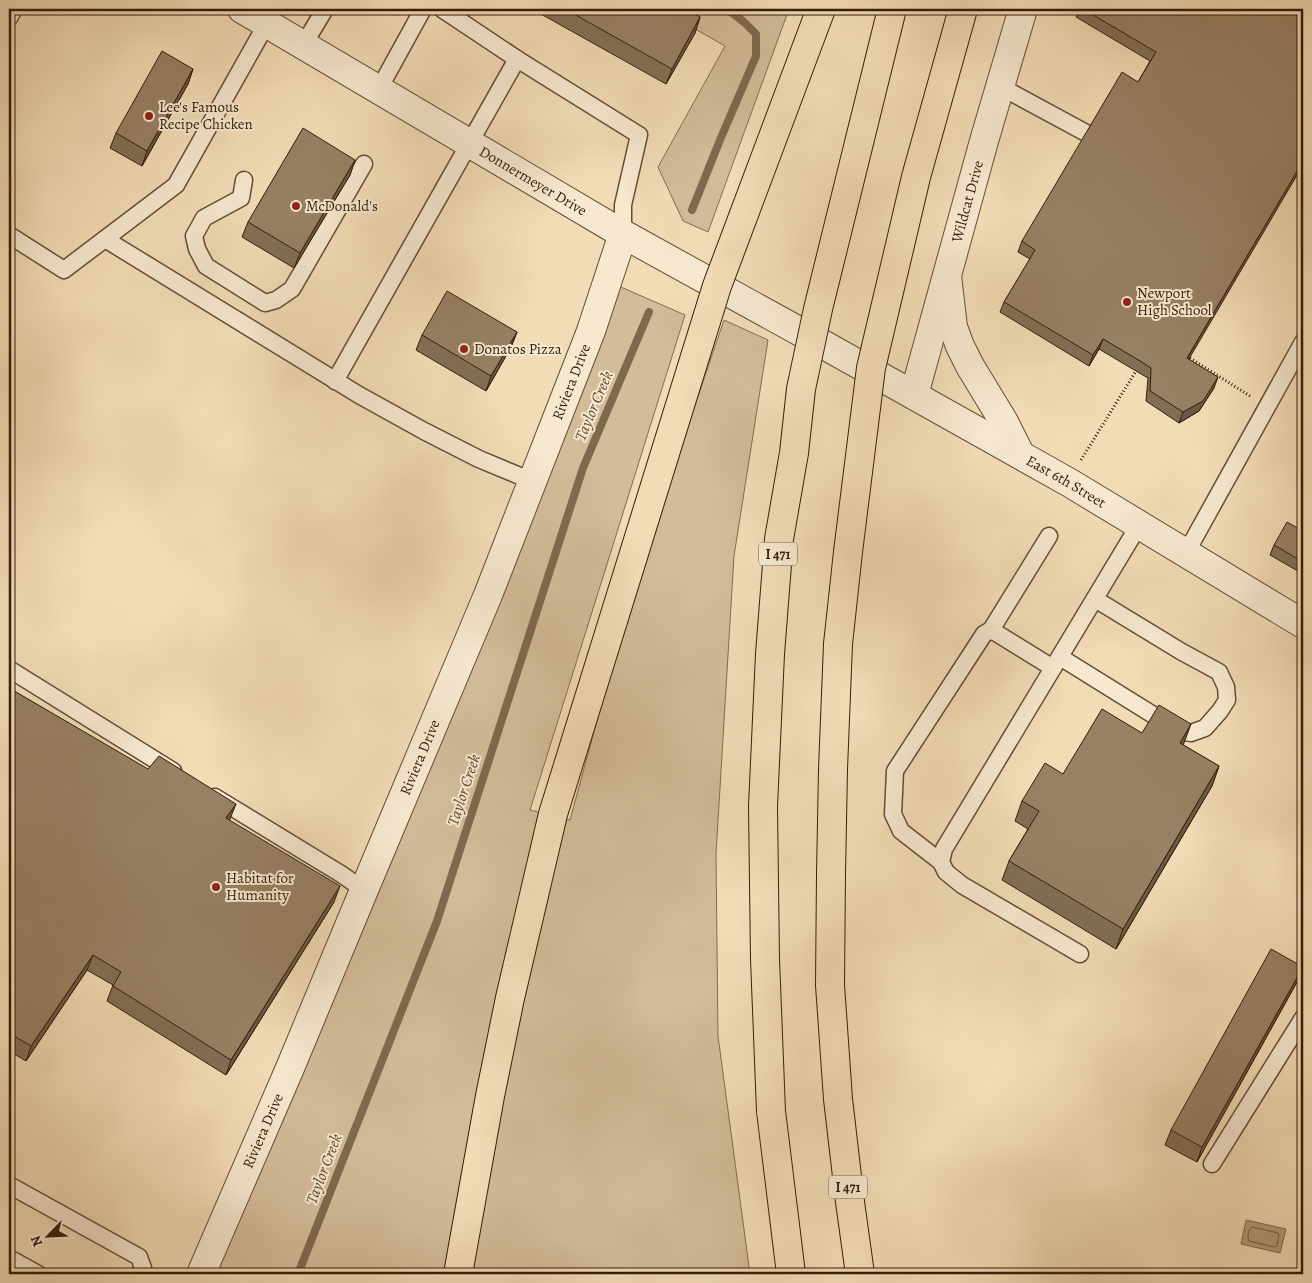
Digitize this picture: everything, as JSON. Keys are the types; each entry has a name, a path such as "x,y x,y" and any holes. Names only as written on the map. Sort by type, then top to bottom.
{"highway":[{"path":"458,1274 490,1096 510,998 553,814 716,286 821,9"},
{"name":"I 471","path":"791,1274 771,1111 765,959 763,806 770,654 779,539 794,453 800,389 892,9"},
{"name":"I 471","path":"860,1274 838,1099 830,985 833,769 838,644 871,368 916,177 963,9"}],"street":[{"name":"Donnermeyer Drive","path":"242,9 624,234 826,346"},
{"name":"Wildcat Drive","path":"914,395 984,141 1023,9"},
{"name":"Riviera Drive","path":"201,1274 290,1068 488,595 591,331 624,234"},
{"path":"947,276 953,327 960,346 1004,422 1020,454"},
{"name":"East 6th Street","path":"826,346 1070,483 1303,624"}],"lane":[{"path":"9,18 14,9"},
{"path":"304,44 326,9"},
{"path":"379,89 423,9"},
{"path":"442,9 517,59 639,135 623,205 624,234"},
{"path":"9,235 64,270 176,185 267,23"},
{"path":"335,381 517,59"},
{"path":"1001,87 1088,134"},
{"path":"244,180 241,198 204,218 194,236 197,249 206,266 265,303 276,300 292,288 364,164"},
{"path":"106,239 335,381 424,431 479,459 532,481"},
{"path":"1186,553 1303,342"},
{"path":"941,862 944,849 1140,525"},
{"path":"1049,536 991,630 984,634 895,771 893,814 901,831 941,862 946,872 962,885 1080,954"},
{"path":"991,630 1056,663 1179,732 1191,733 1205,728 1227,700 1226,687 1219,672 1182,652 1095,599"},
{"path":"9,669 187,780"},
{"path":"202,789 364,890"},
{"path":"1212,1164 1303,1018"},
{"path":"9,1185 139,1257 144,1268 140,1274"},
{"path":"9,1258 38,1274"}],"path":[{"path":"1190,358 1268,407"},
{"path":"1070,483 1081,459 1136,371"}],"shaded area":[{"path":"660,9 789,9 708,232 683,221 658,167 725,46"},
{"path":"607,281 685,315 530,810 570,820 616,651 648,543 724,320 768,340 734,556 716,854 718,1036 750,1274 201,1274"}],"water":[{"path":"1246,1220 1286,1229 1280,1253 1241,1244"}],"building":[{"path":"565,9 685,9 700,17 672,69"},
{"name":"Newport High School","path":"1083,9 1303,9 1303,161 1187,358 1218,377 1203,401 1183,412 1150,391 1151,368 1140,361 1103,339 1093,355 1004,302 1035,250 1022,241 1122,72 1138,82 1156,52"},
{"name":"Lee's Famous Recipe Chicken","path":"162,51 193,69 147,151 116,133"},
{"name":"McDonald's","path":"303,128 355,160 300,253 248,222"},
{"name":"Donatos Pizza","path":"447,291 517,332 491,376 422,335"},
{"path":"1287,522 1303,531 1303,562 1274,545"},
{"path":"9,688 148,769 159,756 236,804 226,818 340,886 231,1060 113,986 121,972 93,955 31,1046 9,1033"},
{"path":"1159,705 1191,724 1180,743 1219,766 1123,929 1009,861 1039,811 1022,801 1045,763 1063,774 1102,709 1142,733"},
{"path":"1271,949 1303,967 1202,1147 1171,1130"}],"waterway":[{"name":"Taylor Creek","path":"692,210 756,56 756,34 727,9"},
{"name":"Taylor Creek","path":"298,1274 437,921 583,468 649,312"}],"place":[{"name":"Lee's Famous Recipe Chicken","path":"149,116"},
{"name":"McDonald's","path":"296,206"},
{"name":"Newport High School","path":"1127,302"},
{"name":"Donatos Pizza","path":"464,349"},
{"name":"Habitat for Humanity","path":"216,887"}]}
